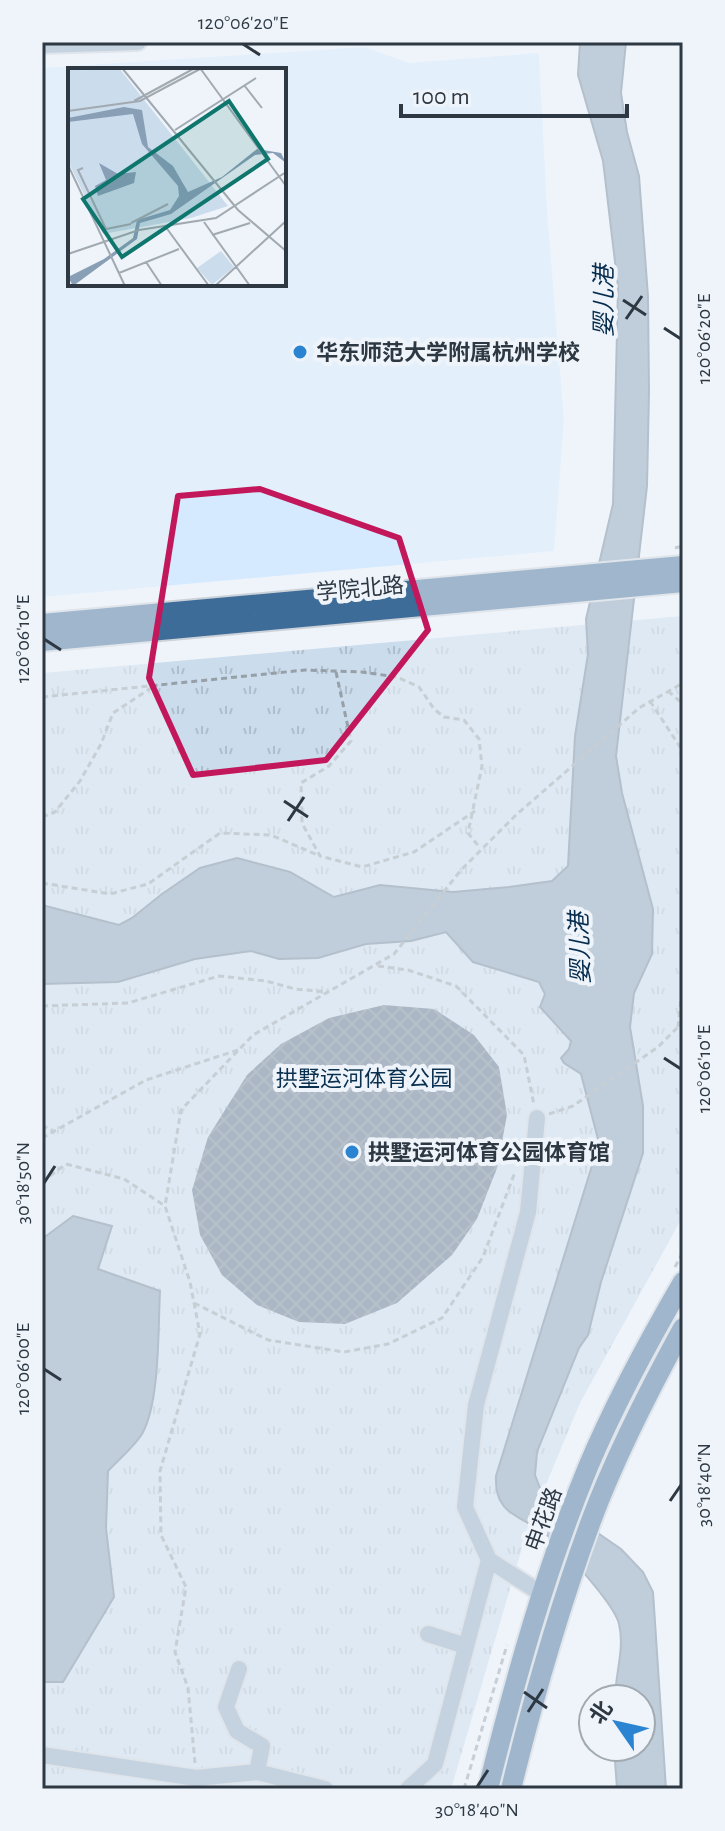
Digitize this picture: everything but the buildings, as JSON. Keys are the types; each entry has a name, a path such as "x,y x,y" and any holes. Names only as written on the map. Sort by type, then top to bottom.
{"main road":[{"name":"学院北路","path":"42,641 374,612 683,566"},
{"name":"学院北路","path":"42,624 581,582 647,585 683,582"},
{"name":"申花路","path":"488,1789 520,1663 589,1466 631,1377 683,1282"},
{"name":"申花路","path":"511,1789 525,1731 592,1520 622,1448 683,1328"}],"street":[{"path":"42,45 138,42"},
{"path":"408,1789 435,1764 489,1560 465,1507 468,1463 476,1405 528,1212 537,1118"},
{"path":"489,1560 545,1585"},
{"path":"428,1634 466,1646"},
{"path":"239,1669 226,1707 237,1731 262,1746 257,1772"},
{"path":"42,1755 196,1778 257,1772 325,1789"}],"path":[{"path":"42,697 305,670 397,677 419,687 434,709 444,717 464,720 479,739 482,766 468,833 482,849"},
{"path":"320,856 302,823 301,783 329,766 351,741 336,671"},
{"path":"196,1778 188,1688 175,1652 186,1587 161,1535 160,1471 200,1334 190,1282 165,1206 181,1110 253,1035 394,954 461,870 482,849 639,708 683,683"},
{"path":"42,817 55,812 80,781 101,744 113,713 155,685"},
{"path":"668,691 683,704"},
{"path":"650,700 680,747 683,764"},
{"path":"42,883 110,894 148,884 220,833 271,835 320,856 362,867 414,852 475,811"},
{"path":"375,965 408,970 456,986 524,1055 537,1118 573,1106 650,1051 683,1022"},
{"path":"42,1006 128,1003 219,976 331,992"},
{"path":"678,1027 683,980"},
{"path":"42,1138 146,1080 240,1049"},
{"path":"42,1125 54,1132"},
{"path":"194,1303 268,1340 344,1352 388,1344 442,1318 483,1257 519,1163"},
{"path":"42,1182 66,1164 124,1179 165,1206"},
{"path":"464,1789 508,1640"}],"highlighted area":[{"path":"260,489 399,538 428,630 326,760 193,775 149,678 178,496"}],"shaded area":[{"name":"华东师范大学附属杭州学校","path":"365,47 409,63 539,53 547,211 564,420 554,551 42,597 42,68"}],"green space":[{"name":"拱墅运河体育公园","path":"683,616 683,1216 580,1403 528,1528 451,1789 42,1789 42,673"}],"water":[{"name":"婴儿港","path":"580,42 626,42 621,93 627,132 639,176 648,296 649,392 647,486 616,756 622,793 653,909 652,954 634,993 630,1027 643,1106 643,1153 601,1282 588,1335 579,1348 537,1452 535,1475 540,1488 557,1505 621,1549 643,1572 653,1592 666,1789 617,1789 615,1763 657,1763 657,1683 617,1683 621,1633 608,1603 552,1540 504,1506 496,1489 496,1476 599,1143 581,1074 561,1058 571,1041 540,1007 545,994 539,982 473,962 446,932 411,941 366,944 318,958 279,959 251,951 195,959 118,982 42,984 42,905 119,925 200,868 237,858 290,872 334,897 380,885 453,892 509,887 552,881 568,866 575,736 588,654 586,619 613,504 618,287 603,161 578,75"},
{"path":"73,1216 112,1226 98,1269 160,1291 157,1365 152,1404 142,1434 108,1471 106,1528 114,1597 63,1682 42,1682 42,1239"}],"place":[{"name":"华东师范大学附属杭州学校","path":"300,352"},
{"name":"拱墅运河体育公园体育馆","path":"352,1152"}]}
